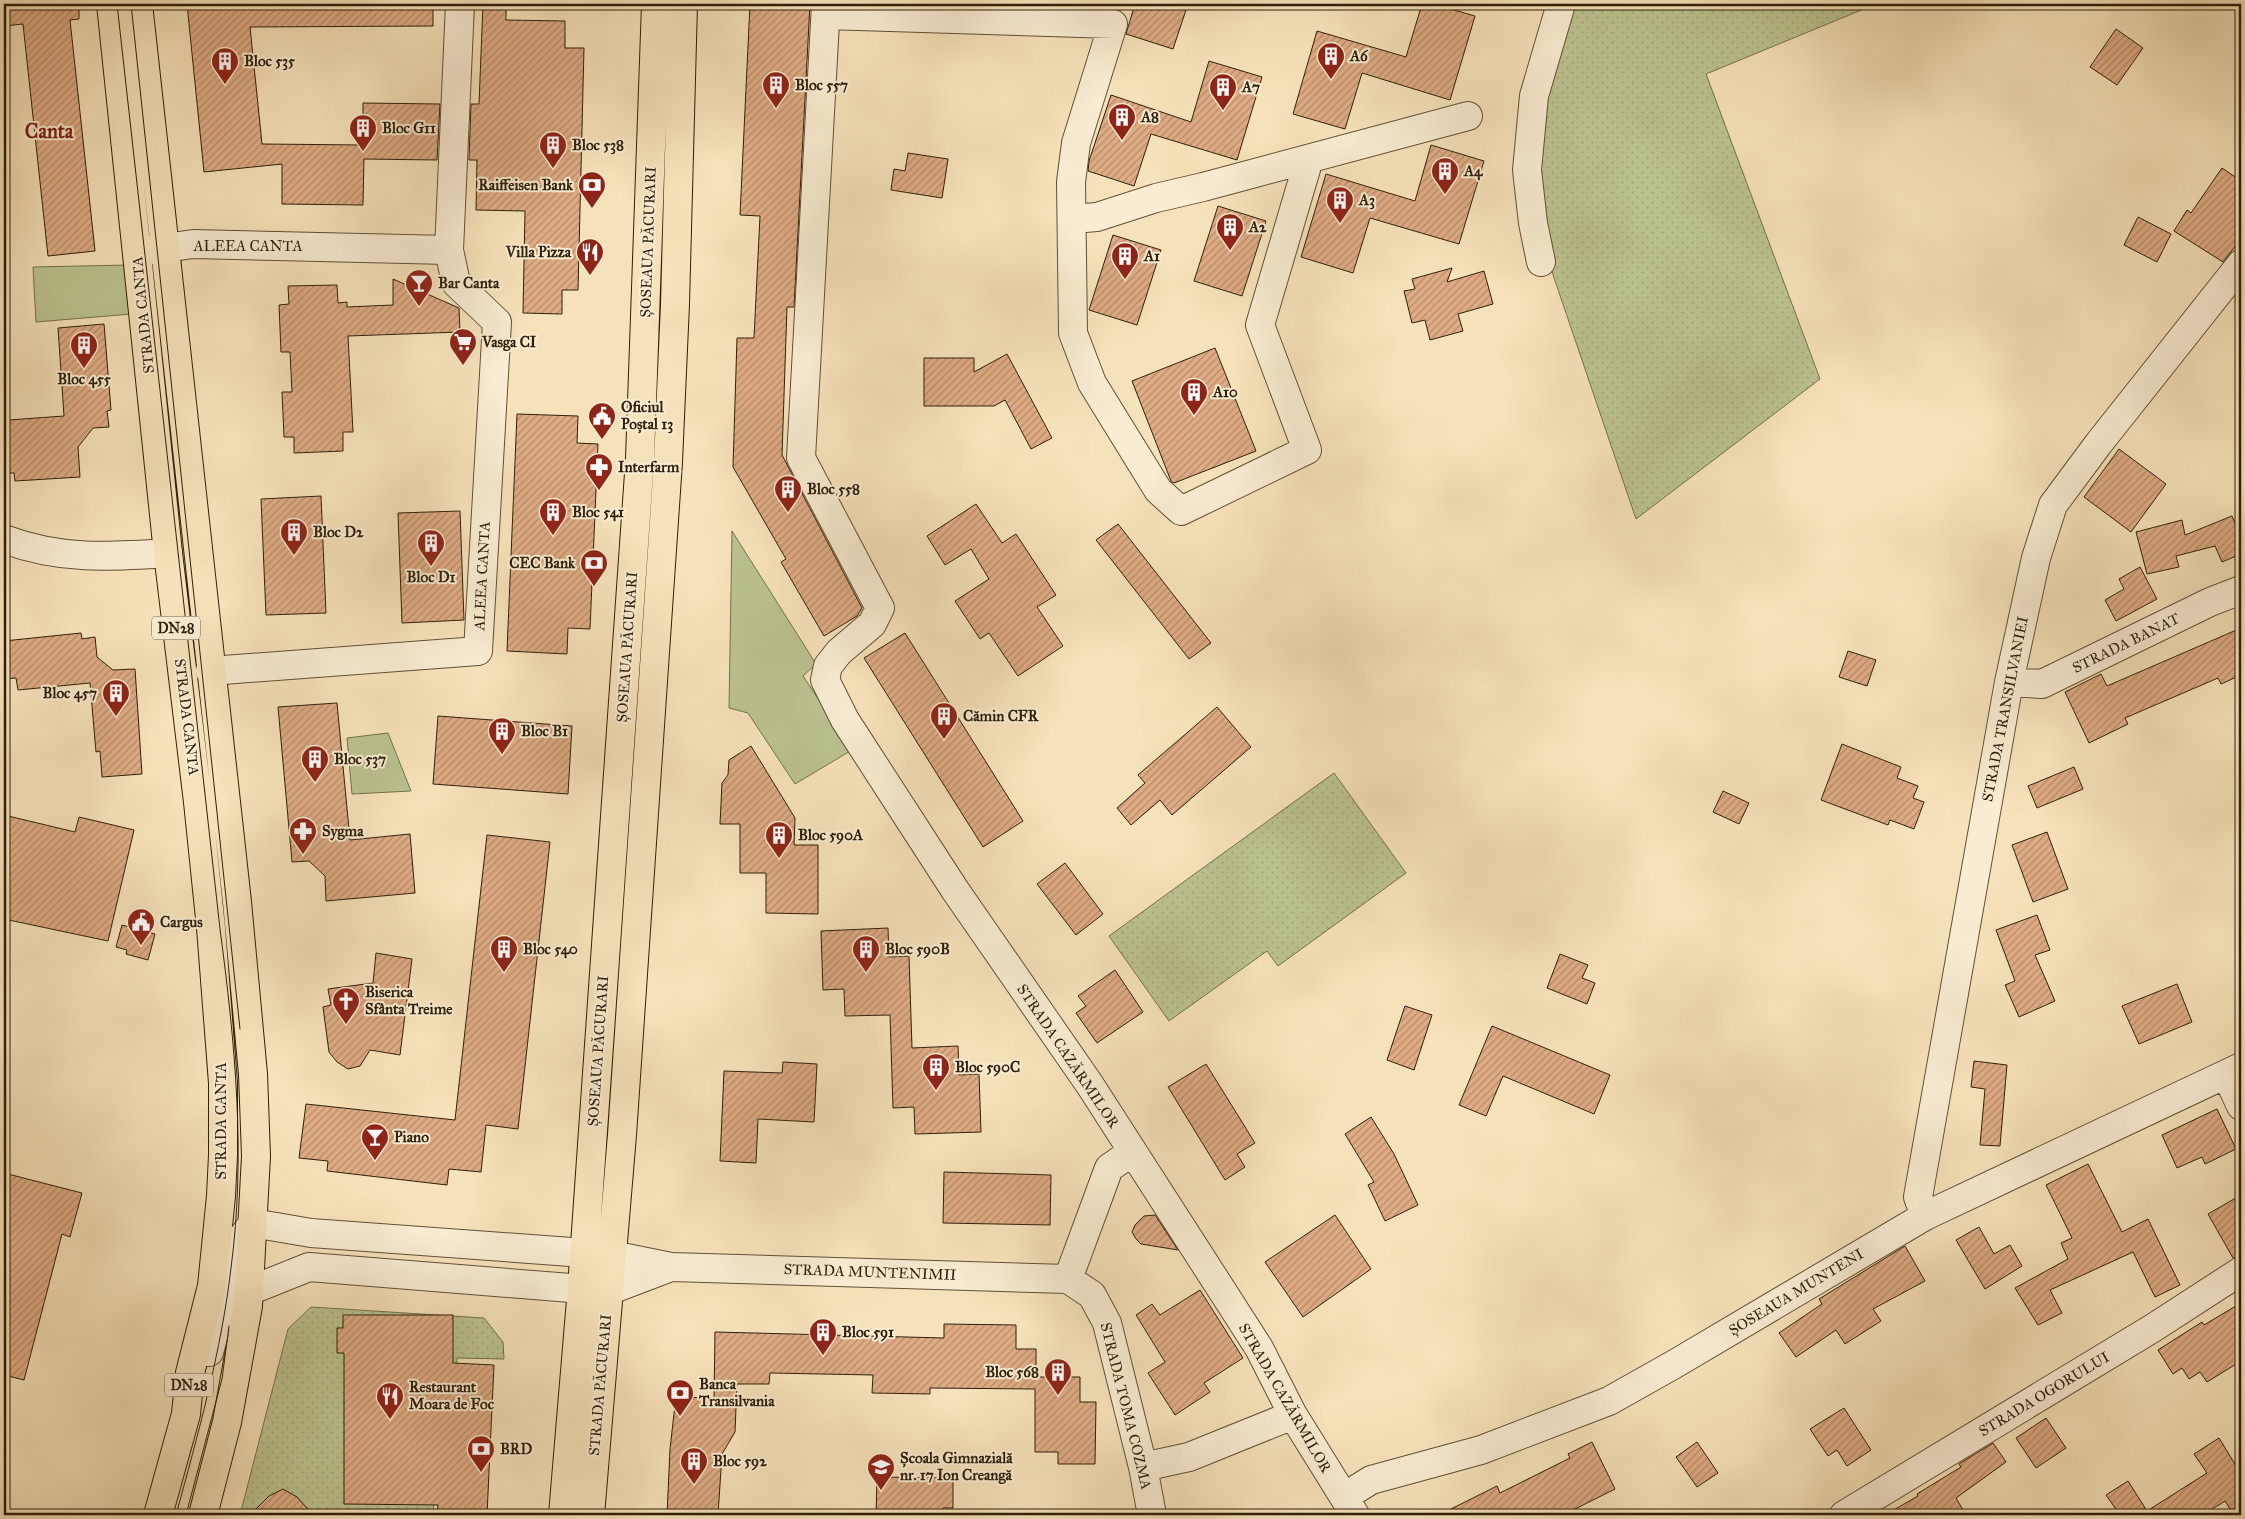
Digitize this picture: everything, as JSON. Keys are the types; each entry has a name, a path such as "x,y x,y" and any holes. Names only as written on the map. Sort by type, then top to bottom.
{"main road":[{"name":"STRADA CANTA","path":"111,4 168,553 198,802 218,1016 222,1083 223,1155 216,1253 212,1286 190,1373 186,1414"},
{"name":"STRADA CANTA","path":"138,4 253,1074 256,1156 253,1223"},
{"name":"ȘOSEAUA PĂCURARI","path":"595,1290 584,1253 640,459 656,4"},
{"name":"ȘOSEAUA PĂCURARI","path":"612,1255 668,462 675,304 683,4"},
{"name":"DN28","path":"203,1515 227,1422 244,1335 253,1223"},
{"name":"STRADA PĂCURARI","path":"563,1515 595,1290 612,1255"},
{"name":"STRADA PĂCURARI","path":"590,1515 595,1290"},
{"name":"DN28","path":"158,1515 186,1414"}],"street":[{"name":"ALEEA CANTA","path":"210,671 478,651 497,322 456,283 449,250 460,4"},
{"path":"1541,262 1533,223 1527,170 1534,96 1561,4"},
{"path":"826,9 1112,24 1076,143 1071,182 1073,333 1092,383 1158,490 1181,511 1308,450 1260,325 1309,159"},
{"name":"STRADA CAZĂRMILOR","path":"826,9 801,458 880,608 872,624 839,652 828,666 825,680 844,720 955,890 1090,1085 1259,1348 1293,1415 1349,1506"},
{"path":"1072,220 1097,216 1156,198 1468,116"},
{"name":"ALEEA CANTA","path":"137,252 193,244 449,250"},
{"name":"STRADA TRANSILVANIEI","path":"1925,1216 1918,1197 2009,682 2036,558 2053,505 2105,435 2241,264"},
{"path":"4,539 30,548 69,556 110,557 168,553"},
{"name":"STRADA BANAT","path":"2009,682 2042,684 2210,602 2241,590"},
{"path":"2234,1070 2241,1106"},
{"name":"ȘOSEAUA MUNTENI","path":"1349,1506 1371,1480 1481,1450 1609,1401 1925,1216 2234,1070"},
{"path":"1068,1279 1109,1168 1132,1152"},
{"path":"186,1414 202,1378 240,1240 253,1223 311,1233 612,1255"},
{"name":"STRADA MUNTENIMII","path":"612,1255 671,1267 1068,1279"},
{"path":"249,1291 308,1267 595,1290"},
{"name":"STRADA MUNTENIMII","path":"595,1290 671,1267"},
{"name":"STRADA OGORULUI","path":"1844,1515 2153,1328 2241,1270"},
{"name":"STRADA TOMA COZMA","path":"1068,1279 1092,1295 1107,1323 1143,1467 1152,1515"},
{"path":"1143,1467 1189,1457 1293,1415"}],"green space":[{"path":"1574,4 1876,4 1706,74 1820,379 1636,519 1549,263 1535,179 1547,99"},
{"path":"129,265 132,314 36,322 33,267"},
{"path":"732,531 816,664 803,676 852,750 795,784 748,713 729,708"},
{"path":"388,733 411,791 352,794 347,738"},
{"path":"1334,773 1406,873 1278,966 1267,951 1169,1021 1109,936"},
{"path":"311,1307 484,1318 503,1342 504,1359 457,1358 451,1469 436,1475 433,1515 240,1515 288,1329"}],"building":[{"path":"4,4 79,4 79,19 70,20 95,251 48,256 23,24 4,26"},
{"path":"187,4 433,4 433,26 250,27 262,144 363,145 363,103 440,104 437,160 364,159 363,205 282,204 282,164 204,172"},
{"path":"483,4 506,4 506,20 565,21 565,48 584,48 578,290 562,290 562,314 523,313 525,211 476,210 477,160 469,160 471,104 479,104"},
{"path":"750,4 810,4 794,307 787,307 782,455 862,608 857,616 824,636 781,562 786,559 733,467 737,338 754,338 760,216 740,215"},
{"path":"1135,4 1188,4 1173,49 1126,34"},
{"path":"1422,4 1433,4 1475,16 1450,100 1362,73 1345,129 1293,114 1317,31 1406,57"},
{"path":"2116,29 2143,48 2117,85 2090,67"},
{"path":"1209,61 1262,77 1237,160 1151,134 1134,186 1088,171 1089,161 1111,95 1191,122"},
{"path":"1431,145 1484,161 1459,244 1370,218 1353,273 1301,257 1326,174 1415,201"},
{"path":"908,153 948,159 942,198 891,190 894,169 905,171"},
{"path":"2222,168 2241,181 2241,239 2223,262 2174,231 2187,210 2191,213"},
{"name":"A2","path":"1218,206 1266,221 1242,296 1194,281"},
{"path":"2138,217 2171,234 2157,262 2124,245"},
{"name":"A1","path":"1113,235 1161,250 1137,325 1089,310"},
{"path":"1452,268 1447,282 1484,271 1493,304 1458,314 1463,331 1430,340 1425,320 1412,323 1404,291 1415,289 1412,279"},
{"path":"393,279 459,308 460,332 348,336 353,432 343,432 343,451 294,453 294,437 284,437 282,392 292,392 290,352 281,352 279,305 289,304 288,286 337,285 338,303 347,302 347,307 393,305"},
{"path":"104,324 111,410 107,411 109,427 93,428 78,447 80,477 15,481 14,473 4,473 4,429 9,429 9,420 64,416 58,328"},
{"name":"A10","path":"1215,348 1256,451 1174,483 1171,481 1132,381"},
{"path":"1007,354 1052,438 1031,449 1005,400 994,406 924,406 924,358 974,358 974,372"},
{"name":"Bloc 541","path":"517,414 578,416 577,443 598,444 590,629 568,628 567,654 507,651"},
{"path":"2119,449 2166,484 2131,532 2084,497"},
{"name":"Bloc D2","path":"321,496 326,613 266,615 261,499"},
{"path":"976,504 1002,543 1016,534 1056,595 1037,607 1063,646 1018,676 989,633 980,639 955,601 989,579 971,549 945,565 927,536"},
{"name":"Bloc D1","path":"460,511 464,620 402,623 398,513"},
{"path":"2232,516 2241,538 2241,554 2222,562 2215,546 2176,556 2179,567 2147,574 2136,532 2182,520 2185,535"},
{"path":"1118,524 1211,643 1189,659 1096,540"},
{"path":"2140,567 2157,599 2116,621 2105,600 2124,589 2119,579"},
{"path":"2241,628 2241,675 2221,684 2218,678 2125,718 2128,724 2089,743 2065,692 2101,674 2107,686"},
{"path":"81,633 82,639 95,637 97,657 113,670 135,669 142,774 102,777 100,751 96,752 90,683 18,690 16,678 4,679 4,641"},
{"name":"Cămin CFR","path":"905,633 1023,821 983,847 864,658"},
{"path":"1848,651 1876,660 1867,686 1839,677"},
{"name":"Bloc 537","path":"337,703 350,840 410,834 415,893 326,901 325,876 309,861 292,862 278,707"},
{"path":"1217,707 1251,747 1172,815 1160,800 1131,825 1117,808 1145,783 1138,775"},
{"name":"Bloc B1","path":"438,716 572,726 568,794 433,784"},
{"path":"1842,744 1901,767 1897,778 1918,786 1913,798 1924,802 1914,829 1890,820 1888,825 1821,800"},
{"path":"751,746 795,818 794,845 818,845 818,914 766,913 766,873 740,873 740,824 720,824 722,783 728,775 729,760"},
{"path":"2074,767 2083,789 2037,808 2028,786"},
{"path":"1723,791 1749,803 1739,824 1713,812"},
{"path":"4,815 75,832 79,817 134,830 108,941 4,919"},
{"path":"2047,832 2068,889 2033,902 2012,845"},
{"name":"Bloc 540","path":"487,835 550,842 518,1129 486,1125 481,1172 449,1169 447,1185 327,1171 328,1161 299,1158 306,1104 455,1120"},
{"path":"1065,863 1103,914 1076,935 1037,884"},
{"path":"2037,915 2050,950 2035,955 2055,1001 2019,1017 2005,985 2015,981 1996,930"},
{"path":"122,925 155,934 148,960 126,954 127,950 116,947"},
{"path":"888,928 889,957 909,956 912,1048 958,1046 959,1075 979,1074 981,1132 915,1134 914,1107 893,1108 890,1015 845,1016 844,989 823,990 821,931"},
{"path":"376,953 412,959 400,1055 370,1050 360,1066 348,1069 337,1062 329,1052 323,1007 331,1005 328,989 373,983"},
{"path":"1560,954 1588,965 1582,978 1595,983 1587,1004 1547,988"},
{"path":"1115,970 1143,1012 1097,1043 1076,1013 1086,1006 1078,996"},
{"path":"2177,984 2192,1022 2139,1044 2122,1006"},
{"path":"1405,1006 1432,1015 1414,1070 1387,1060"},
{"path":"1492,1026 1610,1075 1594,1114 1503,1076 1486,1116 1459,1105"},
{"path":"1974,1061 2007,1065 2000,1146 1980,1145 1985,1089 1971,1087"},
{"path":"783,1062 817,1064 814,1122 758,1119 756,1163 720,1161 724,1071 782,1073"},
{"path":"1206,1064 1255,1143 1237,1154 1245,1167 1225,1180 1168,1087"},
{"path":"2217,1109 2236,1149 2205,1164 2202,1157 2177,1168 2162,1135"},
{"path":"1371,1117 1394,1154 1418,1205 1385,1221 1368,1185 1374,1182 1345,1134"},
{"path":"2088,1164 2122,1232 2148,1219 2180,1285 2155,1297 2133,1252 2050,1290 2062,1313 2038,1325 2015,1288 2068,1259 2061,1243 2072,1238 2046,1185"},
{"path":"944,1172 1051,1175 1050,1225 943,1223"},
{"path":"4,1173 82,1193 70,1237 62,1234 24,1380 4,1375"},
{"path":"2241,1195 2241,1256 2233,1258 2208,1214"},
{"path":"1155,1215 1178,1250 1141,1244 1136,1239 1132,1232 1135,1225 1144,1216"},
{"path":"1335,1215 1371,1269 1303,1317 1265,1262"},
{"path":"1979,1227 1994,1254 2010,1245 2022,1266 1985,1289 1956,1240"},
{"path":"1905,1246 1925,1281 1873,1309 1881,1321 1845,1344 1836,1330 1796,1357 1779,1333 1822,1304 1819,1299"},
{"path":"1200,1290 1243,1358 1204,1383 1210,1392 1175,1415 1148,1373 1165,1362 1136,1315 1152,1304 1160,1315"},
{"path":"2241,1303 2241,1361 2207,1382 2200,1372 2189,1379 2182,1368 2173,1374 2158,1350 2202,1322 2204,1325"},
{"name":"Restaurant Moara de Foc","path":"343,1315 453,1315 453,1363 494,1365 487,1515 437,1515 438,1505 344,1504 344,1353 337,1353 337,1328 343,1328"},
{"path":"944,1324 1016,1325 1016,1349 1036,1349 1036,1377 1080,1377 1080,1402 1096,1402 1095,1464 1058,1464 1058,1452 1035,1452 1035,1389 930,1388 930,1394 872,1393 873,1375 770,1373 769,1384 737,1384 735,1432 722,1454 718,1515 667,1515 670,1449 676,1396 714,1399 715,1332 944,1338"},
{"path":"1844,1408 1871,1450 1847,1466 1837,1450 1828,1456 1810,1429"},
{"path":"2046,1418 2066,1448 2036,1468 2016,1438"},
{"path":"2219,1438 2241,1474 2241,1515 2234,1515 2225,1501 2203,1515 2120,1515 2106,1495 2128,1481 2147,1511 2207,1473 2194,1454"},
{"path":"1592,1442 1615,1489 1563,1515 1439,1515 1497,1486 1500,1493 1570,1458 1568,1454"},
{"path":"1697,1442 1718,1473 1697,1487 1676,1457"},
{"path":"1993,1443 2006,1462 1956,1498 1966,1515 1885,1515 1918,1496 1917,1494 1961,1467 1959,1464"},
{"path":"877,1477 953,1478 953,1508 943,1508 943,1515 876,1515"},
{"path":"283,1489 297,1497 313,1515 250,1515 269,1496"}],"tram line":[{"path":"117,4 230,1014 237,1098 238,1183 227,1300 208,1393 176,1515"},
{"path":"131,4 240,1029"},
{"path":"186,1515 222,1379 229,1326"}],"place":[{"name":"A6","path":"1331,80"},
{"name":"Bloc 535","path":"225,85"},
{"name":"Bloc 557","path":"776,109"},
{"name":"A7","path":"1223,111"},
{"name":"A8","path":"1122,141"},
{"name":"Bloc G11","path":"363,152"},
{"name":"Bloc 538","path":"553,169"},
{"name":"A4","path":"1445,195"},
{"name":"Raiffeisen Bank","path":"592,209"},
{"name":"A3","path":"1340,224"},
{"name":"A2","path":"1230,251"},
{"name":"Villa Pizza","path":"590,276"},
{"name":"A1","path":"1125,280"},
{"name":"Bar Canta","path":"419,307"},
{"name":"Vasga CI","path":"463,366"},
{"name":"Bloc 455","path":"84,369"},
{"name":"A10","path":"1194,416"},
{"name":"Oficiul Poștal 13","path":"602,440"},
{"name":"Interfarm","path":"599,491"},
{"name":"Bloc 558","path":"788,513"},
{"name":"Bloc 541","path":"553,536"},
{"name":"Bloc D2","path":"294,556"},
{"name":"Bloc D1","path":"431,567"},
{"name":"CEC Bank","path":"594,587"},
{"name":"Bloc 457","path":"116,717"},
{"name":"Cămin CFR","path":"944,740"},
{"name":"Bloc B1","path":"502,755"},
{"name":"Bloc 537","path":"315,783"},
{"name":"Sygma","path":"303,855"},
{"name":"Bloc 590A","path":"779,859"},
{"name":"Cargus","path":"141,946"},
{"name":"Bloc 540","path":"504,973"},
{"name":"Bloc 590B","path":"866,973"},
{"name":"Biserica Sfânta Treime","path":"346,1025"},
{"name":"Bloc 590C","path":"936,1091"},
{"name":"Piano","path":"375,1161"},
{"name":"Bloc 591","path":"823,1356"},
{"name":"Bloc 568","path":"1058,1396"},
{"name":"Banca Transilvania","path":"680,1417"},
{"name":"Restaurant Moara de Foc","path":"390,1420"},
{"name":"BRD","path":"481,1473"},
{"name":"Bloc 592","path":"694,1485"},
{"name":"Școala Gimnazială nr. 17 Ion Creangă","path":"881,1491"}],"district":[{"name":"Canta","path":"49,131"}]}
